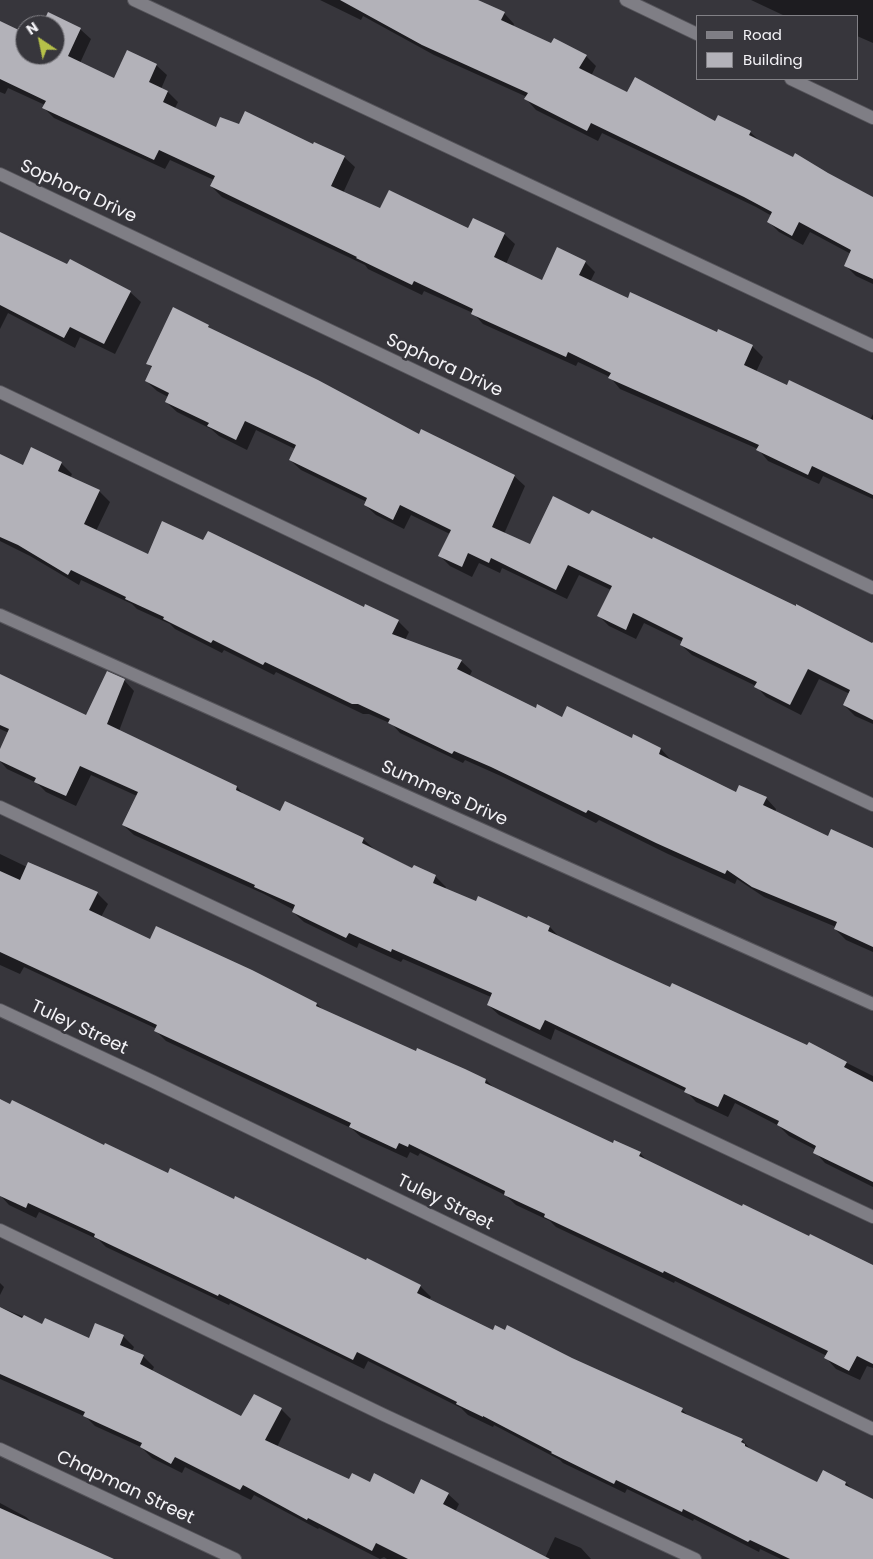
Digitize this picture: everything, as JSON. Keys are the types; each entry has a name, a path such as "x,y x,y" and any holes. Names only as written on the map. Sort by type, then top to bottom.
{"street":[{"path":"134,0 873,346"},
{"path":"626,0 696,34"},
{"path":"793,80 873,118"},
{"name":"Sophora Drive","path":"0,174 873,588"},
{"path":"0,392 385,576 873,804"},
{"name":"Summers Drive","path":"0,615 873,1004"},
{"path":"0,806 873,1217"},
{"name":"Tuley Street","path":"0,1010 172,1090 873,1429"},
{"path":"0,1230 384,1416 695,1559"},
{"name":"Chapman Street","path":"0,1449 235,1559"}],"building":[{"path":"340,0 478,0 505,12 501,20 551,43 554,38 587,55 579,68 627,92 635,77 715,121 718,115 751,131 749,135 793,157 795,153 873,197 873,279 844,266 851,250 799,222 792,236 767,222 772,212 744,197 591,123 587,131 524,99 528,93 422,45"},
{"path":"65,20 81,28 68,56 114,78 127,50 157,64 149,82 168,91 163,102 216,127 220,117 239,124 245,111 313,144 314,142 345,156 331,186 380,208 389,190 468,228 473,218 505,233 494,257 542,280 557,247 586,261 579,275 628,298 630,292 717,332 718,329 753,345 744,365 787,385 789,380 873,420 873,495 812,466 808,475 756,450 759,445 608,378 611,373 568,352 566,357 471,314 473,309 414,281 412,285 210,186 215,176 159,150 154,160 42,108 46,101 0,79 0,21 15,28 15,65 65,65"},
{"path":"0,232 67,264 70,259 131,291 104,344 70,327 64,338 0,305"},
{"path":"173,307 209,325 208,327 318,380 419,434 421,429 515,475 492,527 530,544 553,496 589,514 592,510 652,539 653,537 873,642 873,720 843,705 850,690 808,669 790,705 754,687 757,682 680,645 683,638 633,613 626,630 597,616 612,586 568,565 556,590 491,558 489,563 468,553 462,567 438,556 451,530 400,505 393,520 364,505 367,498 289,460 296,445 245,421 236,440 207,426 209,423 165,402 169,393 145,381 152,366 146,364"},
{"path":"31,447 62,462 58,471 100,490 84,524 148,554 162,521 203,540 208,531 364,607 365,604 399,620 392,634 462,660 457,669 536,708 537,704 562,717 567,706 632,738 633,734 661,748 659,754 736,792 739,785 767,797 763,805 828,836 831,829 873,848 873,947 834,929 837,922 752,887 727,870 725,874 588,810 586,813 491,767 454,751 452,754 388,723 390,719 358,704 352,704 265,662 263,665 213,640 211,643 71,570 68,575 18,545 0,537 0,454 23,465"},
{"path":"107,671 125,679 107,724 237,786 236,790 280,811 285,801 364,838 362,843 412,868 414,865 436,875 433,883 476,901 478,896 527,918 528,916 550,926 548,931 615,962 670,987 672,983 807,1045 809,1042 847,1062 844,1067 873,1082 873,1182 813,1153 816,1146 777,1125 779,1121 724,1094 718,1107 684,1092 686,1088 545,1020 540,1030 487,1005 492,993 392,949 391,952 349,933 346,938 292,912 295,905 122,825 138,792 80,766 66,796 34,782 36,778 0,761 0,749 9,729 0,725 0,674 86,715"},
{"path":"28,862 98,892 89,910 150,939 156,926 252,970 317,1003 316,1006 416,1051 417,1048 465,1069 486,1079 485,1083 613,1143 614,1140 641,1152 639,1156 742,1206 743,1204 809,1236 810,1234 873,1265 873,1364 857,1356 849,1371 824,1358 828,1351 664,1271 663,1273 544,1217 545,1214 504,1195 505,1191 409,1144 408,1147 399,1143 396,1149 349,1127 351,1123 154,1031 157,1025 0,952 0,871 20,880"},
{"path":"0,1099 10,1104 12,1100 104,1145 105,1143 168,1173 170,1168 234,1199 235,1196 421,1285 417,1293 493,1330 495,1325 505,1330 507,1325 572,1358 683,1408 681,1412 743,1439 741,1442 745,1446 817,1482 823,1470 846,1482 845,1485 873,1499 873,1559 790,1559 750,1540 748,1542 683,1509 682,1512 616,1480 614,1484 357,1352 353,1360 219,1294 218,1296 94,1237 95,1234 28,1203 26,1208 0,1196"},
{"path":"0,1307 22,1318 24,1315 42,1324 45,1318 89,1338 95,1323 124,1335 120,1345 144,1355 140,1364 241,1416 254,1394 282,1408 265,1440 349,1479 352,1473 370,1482 374,1473 414,1494 421,1479 449,1493 443,1504 550,1559 408,1559 376,1543 372,1551 308,1518 307,1520 243,1485 240,1490 175,1457 171,1464 140,1447 142,1443 83,1416 85,1412 0,1374"},
{"path":"0,1508 114,1559 0,1559"}]}
